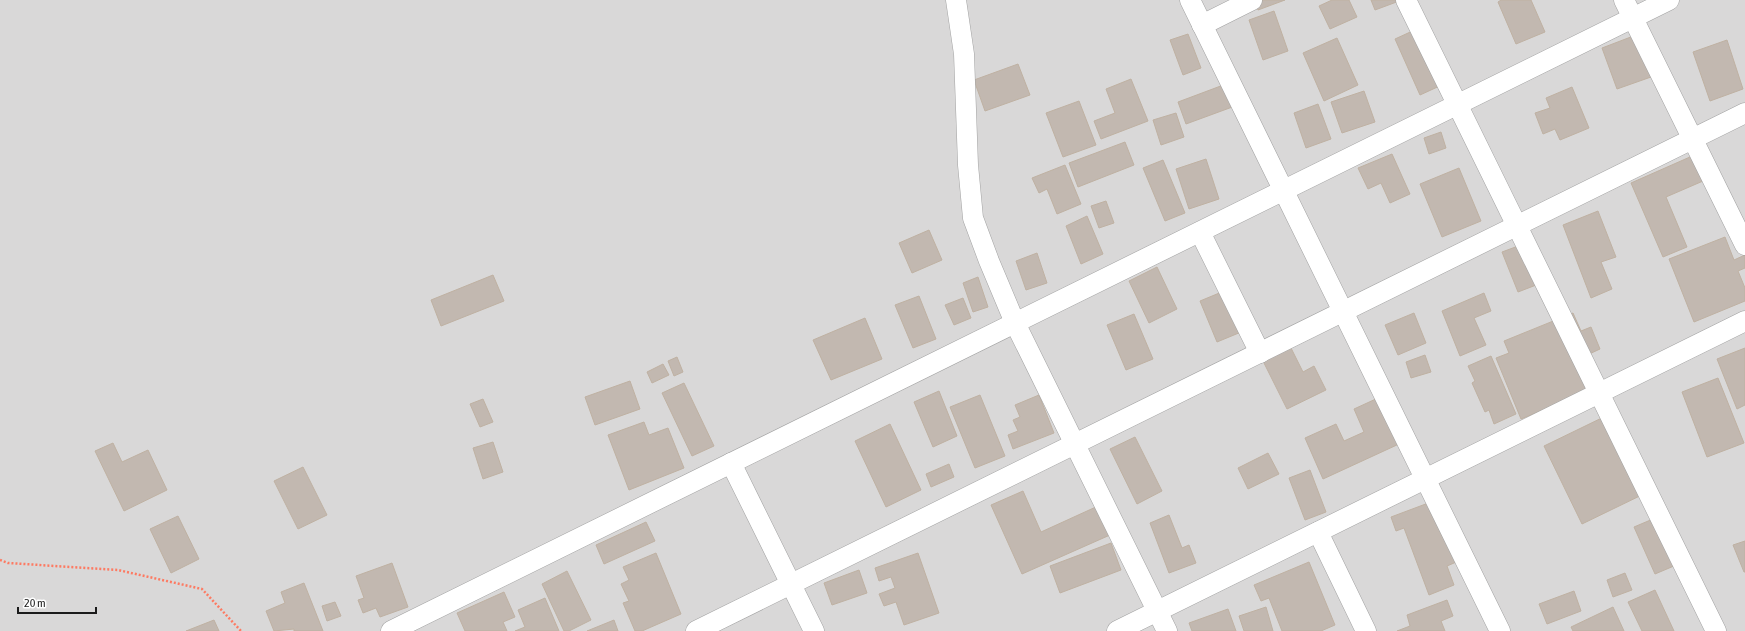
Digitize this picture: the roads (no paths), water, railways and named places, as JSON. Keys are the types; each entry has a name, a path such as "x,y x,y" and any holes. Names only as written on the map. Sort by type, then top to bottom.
{"street":[{"path":"956,0 964,54 968,165 973,218 988,261 1015,323 1167,631"},
{"path":"1190,0 1500,631"},
{"path":"1202,25 1252,0"},
{"path":"1406,0 1716,631"},
{"path":"1624,0 1745,246"},
{"path":"391,631 421,624 731,463 1669,0"},
{"path":"696,631 1745,113"},
{"path":"1200,232 1260,353"},
{"path":"1117,631 1745,321"},
{"path":"731,463 814,631"},
{"path":"1318,532 1366,631"}]}
